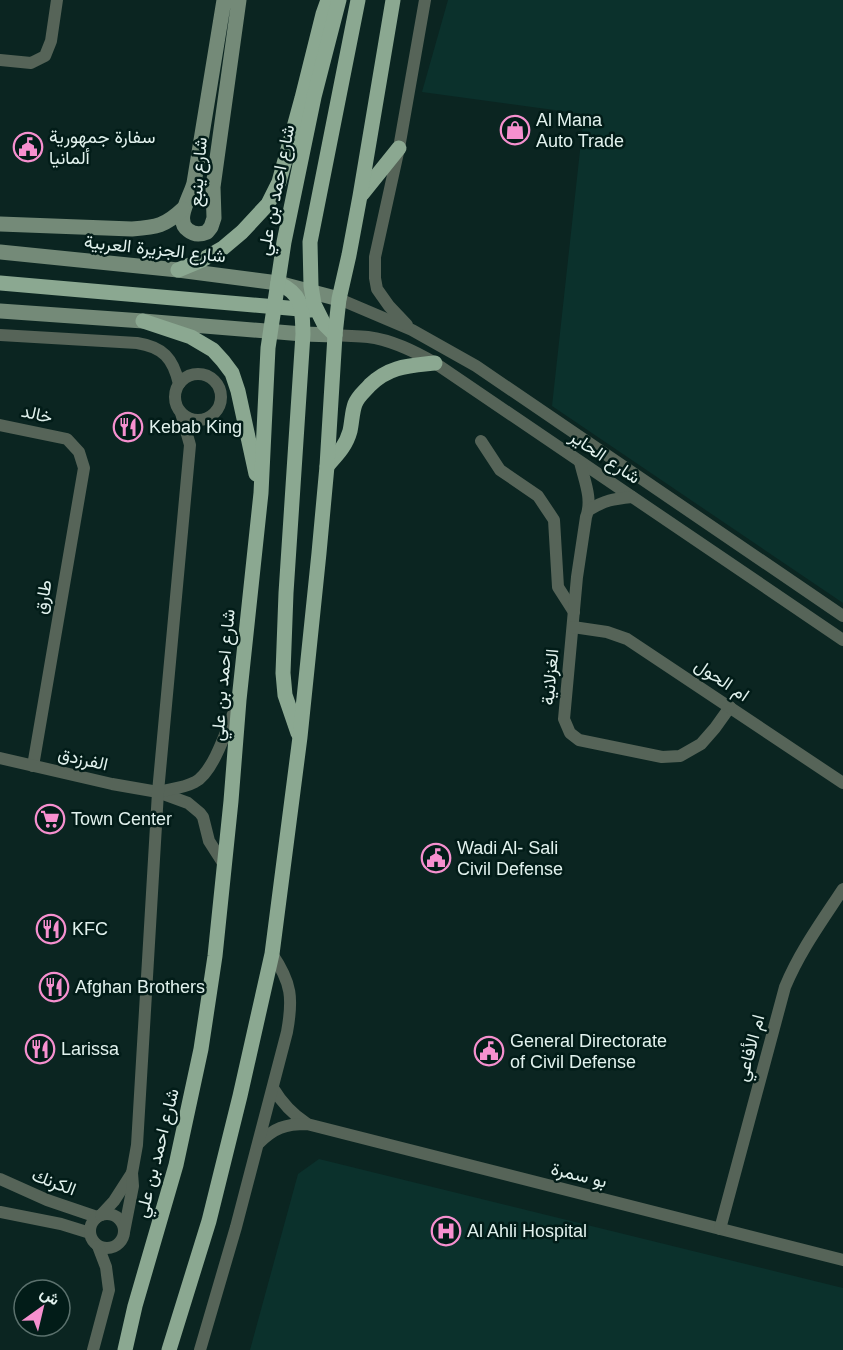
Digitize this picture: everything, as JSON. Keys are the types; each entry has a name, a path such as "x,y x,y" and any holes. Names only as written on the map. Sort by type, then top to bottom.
{"main road":[{"path":"178,270 224,248 268,204 279,182 322,14 328,0"},
{"name":"شارع احمد بن علي","path":"125,1350 135,1306 176,1165 201,1049 225,866 239,700 261,493 268,348 284,242 314,97 339,0"},
{"path":"300,737 285,695 283,674 303,334 311,291 309,242 358,0"},
{"path":"169,1350 209,1221 272,954 300,737 327,466 334,335 393,0"},
{"path":"360,196 399,148"},
{"path":"0,283 309,310 324,307 339,299"},
{"path":"278,283 296,296 334,335"},
{"path":"143,321 191,337 213,350 232,373 261,493"},
{"path":"327,466 346,442 356,403 362,393 385,372 435,363"},
{"path":"115,1350 135,1306"}],"street":[{"path":"0,60 31,63 45,56 51,41 57,0"},
{"name":"شارع ينبع","path":"224,0 196,175 193,190 183,209 185,229 199,234 210,230 214,218 213,187 239,0"},
{"path":"412,330 389,306 377,289 375,257 399,148 425,0"},
{"name":"شارع الجزيرة العربية","path":"0,224 146,228 159,226 171,220 183,209"},
{"name":"شارع الجزيرة العربية","path":"4,251 278,283 339,299"},
{"name":"شارع الحاير","path":"339,299 412,330 444,347 507,387 843,616"},
{"path":"0,311 334,335"},
{"path":"0,335 150,345 170,359 176,370 179,384"},
{"name":"شارع الحاير","path":"334,335 383,340 417,353 435,363 843,640"},
{"path":"189,376 210,377 219,387 221,401 219,408 202,420 187,418 177,407 175,400 175,392 179,384 189,376"},
{"name":"شارع احمد بن علي","path":"181,413 190,445"},
{"name":"شارع احمد بن علي","path":"124,1232 133,1186 132,1173 137,1145 158,792 190,445 202,420"},
{"name":"خالد","path":"0,425 67,439"},
{"name":"طارق","path":"33,766 84,468 79,452 67,439"},
{"path":"481,441 500,470 538,496 554,520 558,587 574,612"},
{"name":"الغزلانية","path":"580,462 589,497 589,510 577,577 564,719 570,733 579,740 662,757 680,756 700,744 730,707"},
{"path":"589,510 601,502 632,497"},
{"name":"ام الحول","path":"573,627 607,632 627,639 843,783"},
{"name":"الفرزدق","path":"158,792 191,784 202,777 212,762 239,700"},
{"name":"الفرزدق","path":"0,758 112,784 158,792 188,804 203,817 209,841 225,866"},
{"name":"ام الأفاعي","path":"720,1230 785,987 804,947 843,889"},
{"path":"200,1350 259,1143 291,1014 290,991 282,968 272,954"},
{"name":"بو سمرة","path":"273,1088 293,1115 307,1124"},
{"name":"بو سمرة","path":"259,1143 280,1127 307,1124 843,1260"},
{"name":"شارع احمد بن علي","path":"99,1216 114,1202 132,1173"},
{"name":"الكرنك","path":"0,1179 47,1200 99,1216"},
{"name":"الكرنك","path":"0,1212 61,1224 90,1233"},
{"path":"93,1350 109,1290 106,1267 99,1246 90,1233 91,1224 99,1216 110,1214 122,1222 124,1232 120,1242 115,1246 110,1248 99,1246"}],"shaded area":[{"path":"448,0 843,0 843,603 552,406 584,114 422,92"},
{"name":"Al Ahli Hospital","path":"319,1159 843,1288 843,1350 250,1350 298,1174"}],"place":[{"name":"Al Mana Auto Trade","path":"515,130"},
{"name":"سفارة جمهورية ألمانيا","path":"28,147"},
{"name":"Kebab King","path":"128,427"},
{"name":"Town Center","path":"50,819"},
{"name":"Wadi Al- Sali Civil Defense","path":"436,858"},
{"name":"KFC","path":"51,929"},
{"name":"Afghan Brothers","path":"54,987"},
{"name":"Larissa","path":"40,1049"},
{"name":"General Directorate of Civil Defense","path":"489,1051"},
{"name":"Al Ahli Hospital","path":"446,1231"}]}
